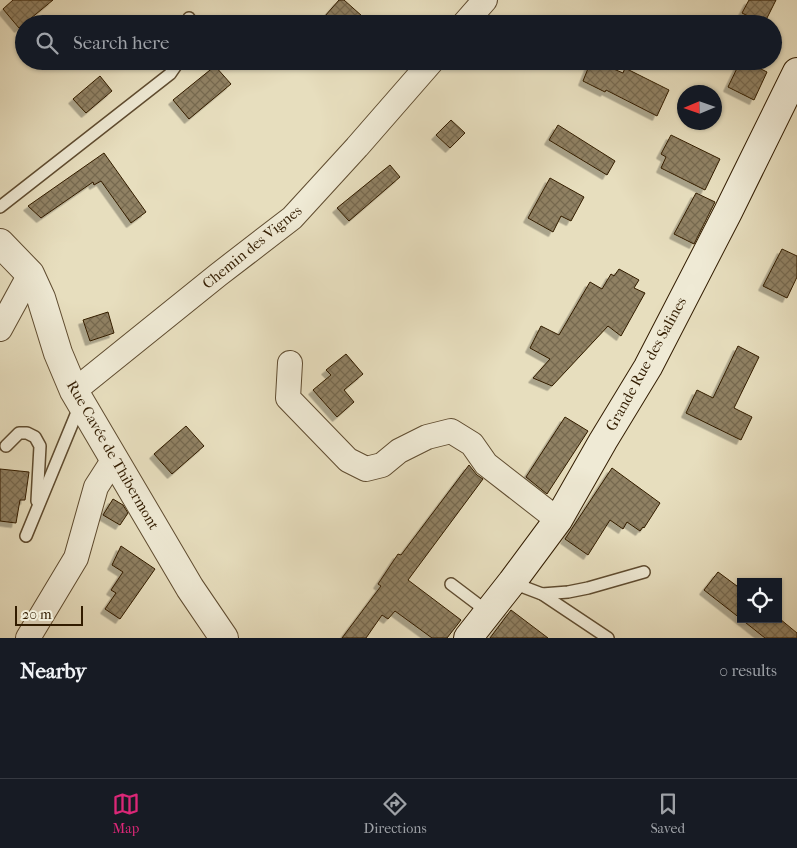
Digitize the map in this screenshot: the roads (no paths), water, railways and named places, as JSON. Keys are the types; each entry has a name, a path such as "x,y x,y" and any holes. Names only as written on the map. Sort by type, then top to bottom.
{"main road":[{"name":"Grande Rue des Salines","path":"468,638 558,520 648,367 728,212 797,72"},
{"name":"Rue Cavée de Thibermont","path":"0,243 30,274 41,298 58,353 77,397 190,588 224,638"}],"street":[{"path":"472,15 485,0"},
{"name":"Chemin des Vignes","path":"77,397 218,274 292,218 357,148 424,70"},
{"path":"0,329 30,274"},
{"path":"290,363 288,398 348,460 366,469 382,465 398,451 427,437 451,431 472,444 486,464 558,520"},
{"path":"28,638 76,558 96,487 114,459"}],"lane":[{"path":"0,207 173,70"},
{"path":"26,536 77,397"},
{"path":"6,446 19,433 27,433 35,437 40,446 36,512"},
{"path":"542,594 588,588 644,572"},
{"path":"512,582 542,594 608,638"},
{"path":"451,584 488,612"}]}
